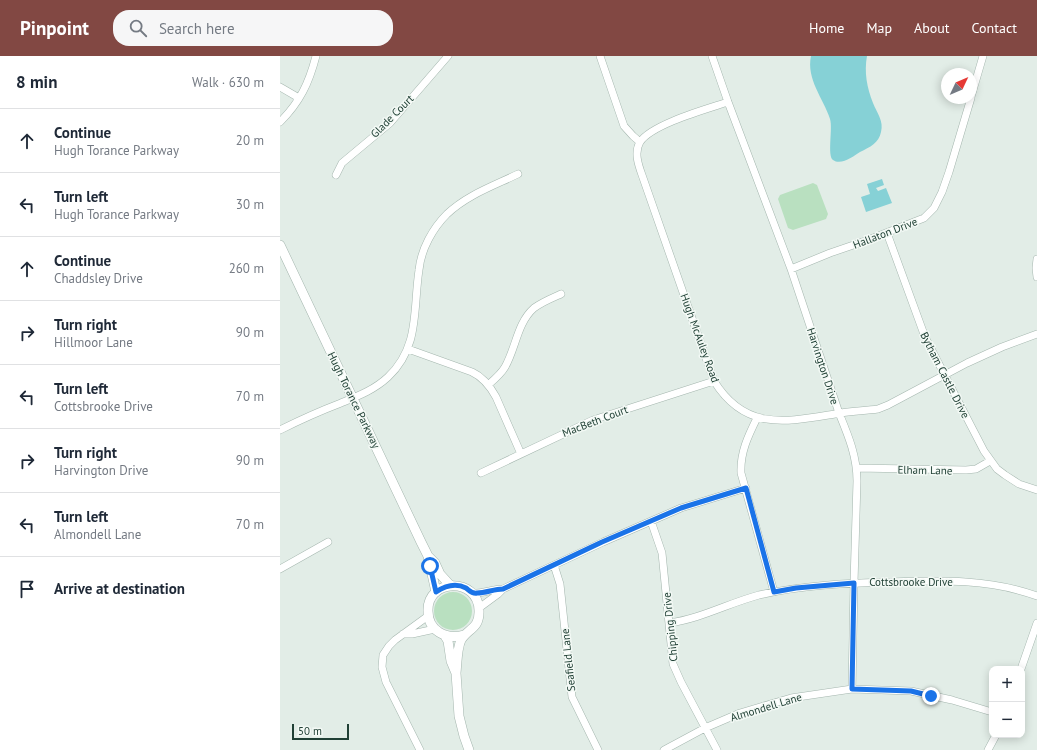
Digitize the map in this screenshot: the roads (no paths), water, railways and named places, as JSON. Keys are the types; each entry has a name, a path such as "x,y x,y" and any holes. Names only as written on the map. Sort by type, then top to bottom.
{"street":[{"path":"280,122 287,115 307,85 316,56"},
{"name":"Glade Court","path":"336,176 342,163 390,123 448,56"},
{"path":"600,56 624,126 640,142 658,127 728,102"},
{"name":"Harvington Drive","path":"712,56 791,270 848,436 857,468 852,689"},
{"name":"Hallaton Drive","path":"977,77 983,56"},
{"path":"280,87 299,98"},
{"name":"Hallaton Drive","path":"791,270 830,253 888,233 924,218 934,208 942,192 969,104"},
{"name":"Hugh McAuley Road","path":"640,142 637,153 638,161 714,381 731,402 757,418 774,421 878,409 1002,347 1037,334"},
{"path":"280,430 297,421 368,392 389,377 398,366 408,349 414,327 419,269 423,253 435,229 448,214 463,201 518,174"},
{"name":"Bytham Castle Drive","path":"888,233 925,337 984,451 997,469 1012,480 1037,490"},
{"name":"Hugh Torance Parkway","path":"280,245 428,556 436,592"},
{"path":"1037,259 1037,277"},
{"path":"488,384 496,378 505,367 524,320 530,312 541,303 561,294"},
{"path":"408,349 480,376 488,384 501,406 520,454"},
{"name":"MacBeth Court","path":"481,473 593,420 714,381"},
{"path":"757,418 743,451 741,473 774,592"},
{"name":"Elham Lane","path":"857,468 966,470 976,469 990,461"},
{"path":"479,608 503,589 651,521 681,508 746,488"},
{"name":"Chipping Drive","path":"651,521 662,553 673,664 717,750"},
{"path":"280,569 328,542"},
{"name":"Hugh Torance Parkway","path":"428,556 435,564 440,574 450,585"},
{"name":"Seafield Lane","path":"554,565 560,584 572,697 598,750"},
{"name":"Cottsbrooke Drive","path":"669,623 688,620 746,599 774,592 796,588 854,583 918,581 978,583 999,586 1037,596"},
{"path":"456,674 451,661 448,641 445,636 435,629 430,623 428,616 429,603 436,592 450,585 458,585 466,588 477,600 479,608 479,616 476,624 464,635 460,642 456,674 459,716 469,750"},
{"path":"472,593 503,589"},
{"path":"420,750 386,682 382,667 385,651 395,640 428,616"},
{"path":"1022,666 1037,623"},
{"path":"403,634 412,634 435,629"},
{"path":"445,636 451,637 464,635"},
{"name":"Almondell Lane","path":"664,750 705,728 740,713 791,698 852,689 911,691 952,700 989,711"},
{"path":"988,750 994,738"}],"water":[{"path":"811,56 867,56 866,74 869,92 882,124 880,136 874,144 851,158 840,162 836,162 831,157 831,123 813,81 810,64"},
{"path":"882,179 884,185 876,188 878,191 886,188 892,203 866,212 861,197 870,194 867,184"}]}
